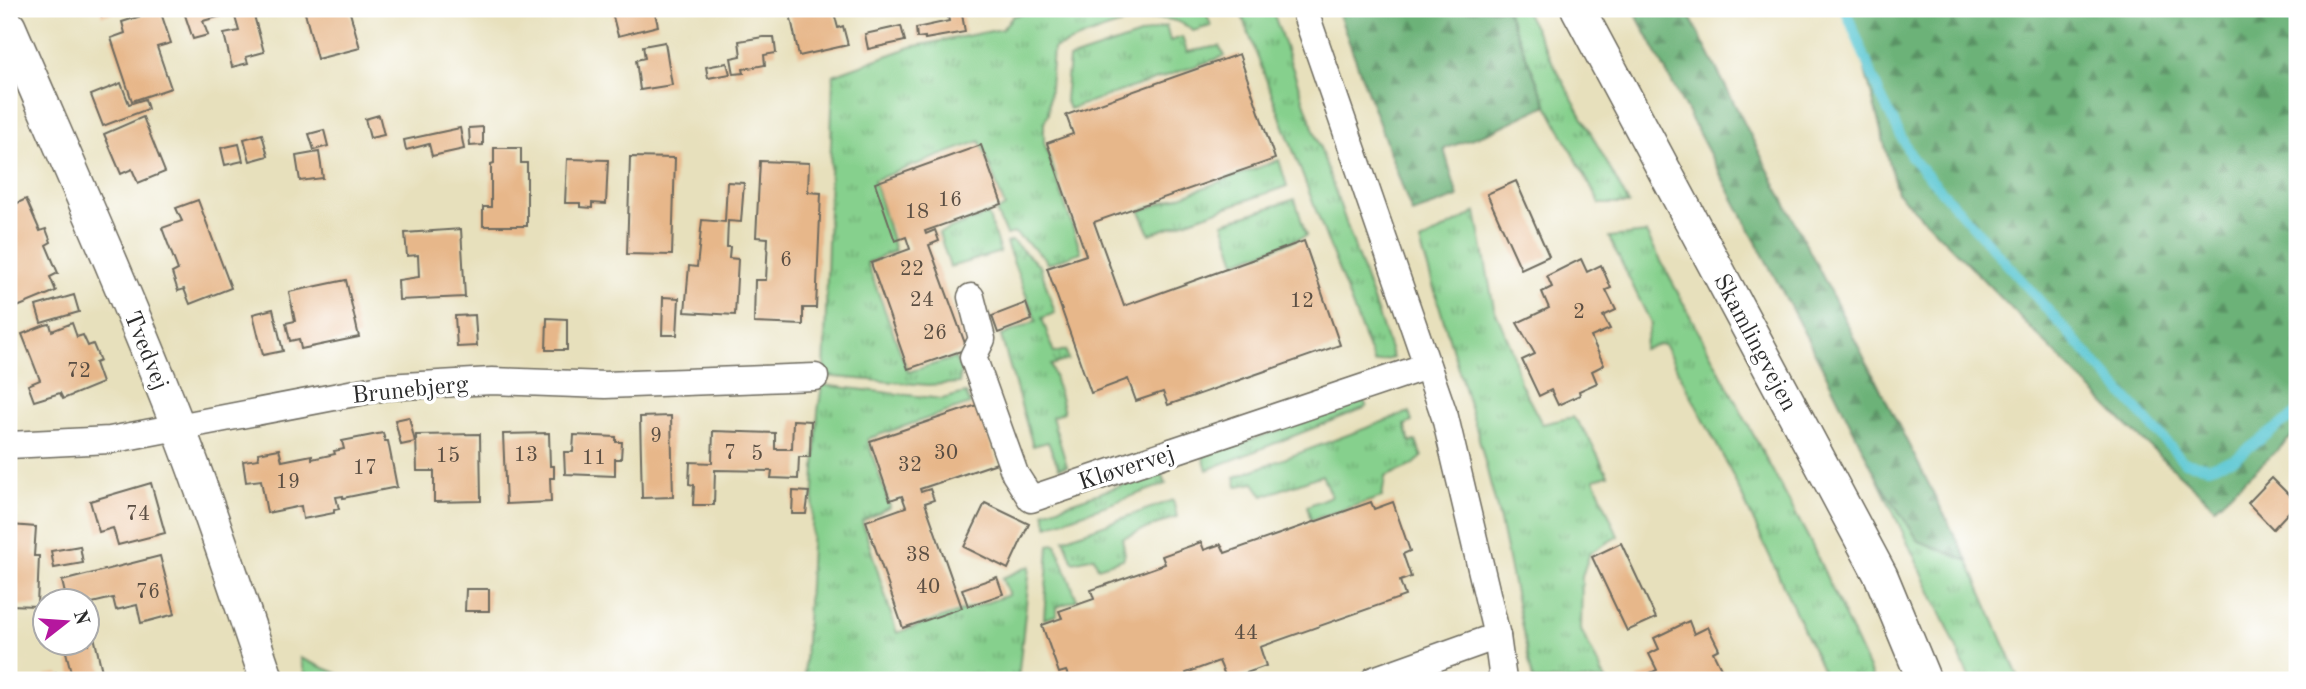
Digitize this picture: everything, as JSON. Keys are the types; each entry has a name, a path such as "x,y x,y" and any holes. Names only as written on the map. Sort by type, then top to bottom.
{"street":[{"path":"1304,9 1445,417 1497,636 1503,680"},
{"name":"Skamlingvejen","path":"1578,9 1881,576 1924,680"},
{"name":"Tvedvej","path":"9,27 124,292 178,426 229,565 267,680"},
{"name":"Kløvervej","path":"971,296 982,339 973,357 1015,474 1031,499 1427,366"},
{"name":"Brunebjerg","path":"9,445 110,440 386,387 492,381 605,384 815,377"},
{"path":"1380,679 1497,636"}],"green space":[{"path":"1041,9 1205,9 1211,26 1193,31 1179,22 1144,19 1105,29 1053,49 1044,142 1081,252 1047,264 1045,258 1015,233 1006,235 996,212 1005,207 980,141 874,180 895,251 867,263 908,372 955,358 961,371 959,383 928,385 824,376 833,75 911,47 1002,29 1013,16"},
{"path":"1224,9 1272,9 1393,358 1374,363 1242,16"},
{"path":"1337,9 1506,9 1547,105 1492,131 1444,149 1458,197 1412,213"},
{"path":"1506,9 1524,9 1629,204 1600,204 1547,105"},
{"path":"1633,9 1686,9 1968,561 1919,541 1879,482 1826,374"},
{"path":"1849,9 2297,9 2297,432 2215,507 2123,422 1897,192"},
{"path":"1166,26 1170,41 1182,37 1187,52 1219,46 1225,56 1069,109 1065,99 1069,59"},
{"path":"1279,160 1287,186 1150,234 1140,211"},
{"path":"1295,199 1306,236 1236,262 1223,223"},
{"path":"1476,212 1494,308 1512,349 1520,382 1542,424 1573,417 1586,433 1608,475 1594,479 1618,536 1590,553 1582,576 1581,630 1606,680 1533,680 1500,521 1477,431 1420,242"},
{"path":"988,214 1000,252 950,267 939,233"},
{"path":"1646,233 1810,541 1874,680 1827,680 1728,466 1665,346 1660,344 1643,349 1651,323 1609,237"},
{"path":"1012,241 1040,266 1055,313 1042,318 1054,353 1066,350 1068,360 1051,365 1064,412 1052,417 1067,466 1059,468 1048,442 1033,446 1001,336 1036,321 1006,243"},
{"path":"822,385 942,399 966,393 970,404 867,439 890,507 862,521 897,633 1009,595 1002,578 1030,566 1018,680 804,680 818,411"},
{"path":"1364,401 1367,407 1207,470 1203,456"},
{"path":"1409,412 1412,422 1405,425 1410,442 1416,441 1422,457 1413,465 1385,477 1382,497 1311,520 1307,506 1331,496 1322,475 1263,496 1254,483 1237,486 1235,477"},
{"path":"1160,472 1166,484 1048,526 1044,512"},
{"path":"1879,482 1919,541 1968,561 2020,680 1970,680"},
{"path":"1173,500 1177,517 1122,538 1125,554 1123,559 1098,567 1094,557 1073,562 1064,539"},
{"path":"1056,544 1077,600 1057,607 1057,615 1044,619 1049,545"},
{"path":"300,658 353,680 307,680"}],"building":[{"path":"100,9 125,9 102,16"},
{"path":"183,9 223,9 225,15 203,21 208,35 193,39"},
{"path":"304,9 349,9 360,48 317,59"},
{"path":"611,9 654,9 658,26 618,36"},
{"path":"789,9 833,9 838,28 843,26 848,45 799,56"},
{"path":"160,10 171,43 157,47 171,88 132,101 111,38 125,33 122,22"},
{"path":"253,12 264,52 246,57 248,63 232,67 224,34 239,31 235,17"},
{"path":"962,14 965,32 917,38 916,28 949,21 948,16"},
{"path":"901,26 905,41 868,49 865,34"},
{"path":"774,37 776,53 764,55 765,65 743,69 744,73 734,74 731,58 741,56 739,41"},
{"path":"665,42 672,85 640,90 636,60 645,58 643,46"},
{"path":"1239,54 1275,159 1094,222 1124,306 1304,241 1340,345 1168,405 1163,392 1136,401 1128,379 1091,393 1047,268 1086,255 1047,143 1073,134 1066,115"},
{"path":"727,63 730,74 708,78 706,67"},
{"path":"121,83 129,104 145,99 148,109 103,126 91,95"},
{"path":"379,115 384,135 370,138 365,119"},
{"path":"143,117 165,172 138,183 132,169 121,174 104,134"},
{"path":"483,127 483,145 470,146 469,128"},
{"path":"460,128 464,149 432,156 429,144 406,150 404,140"},
{"path":"324,130 328,146 314,150 309,134"},
{"path":"262,134 268,156 250,161 244,139"},
{"path":"239,144 243,161 225,165 221,148"},
{"path":"981,145 1002,204 925,231 926,234 935,230 939,241 929,245 967,349 908,369 871,263 910,249 906,237 895,241 875,183"},
{"path":"494,148 521,148 521,163 527,163 527,226 483,226 483,207 491,207 491,164 494,163"},
{"path":"319,152 323,178 300,181 296,156"},
{"path":"630,157 675,158 672,255 627,254"},
{"path":"567,159 608,160 606,204 592,203 592,208 580,207 580,203 565,203"},
{"path":"760,161 809,163 808,192 821,193 816,308 803,308 803,325 754,323 755,280 766,280 768,238 756,237"},
{"path":"1516,181 1549,256 1521,269 1487,194"},
{"path":"727,182 744,183 741,222 728,221 729,258 738,259 735,315 685,312 689,266 697,267 702,220 725,222"},
{"path":"26,199 40,231 46,229 51,242 46,245 58,273 50,277 56,291 10,310 9,207"},
{"path":"198,200 231,288 190,304 184,289 178,291 172,273 178,270 162,228 182,221 176,208"},
{"path":"461,229 465,297 399,300 398,280 419,277 418,255 407,256 405,233"},
{"path":"1581,259 1587,272 1601,265 1611,288 1606,290 1616,310 1603,316 1610,329 1591,337 1604,365 1592,371 1597,383 1558,405 1551,390 1539,396 1522,360 1535,354 1517,323 1549,308 1542,292 1552,287 1547,276"},
{"path":"346,280 359,337 301,349 299,339 290,341 286,323 295,321 289,292"},
{"path":"74,295 79,312 41,323 36,306"},
{"path":"663,297 679,298 677,335 662,335"},
{"path":"1026,303 1032,320 998,333 992,316"},
{"path":"273,309 283,351 263,355 253,314"},
{"path":"475,315 477,346 457,347 455,316"},
{"path":"547,318 567,319 567,350 546,350"},
{"path":"72,323 77,337 83,335 88,346 93,344 100,361 95,363 102,383 63,399 60,393 34,401 28,385 40,380 22,334 45,325 50,324 52,331"},
{"path":"977,405 997,463 920,489 921,492 930,489 934,500 925,503 962,608 903,628 866,521 906,507 902,496 890,500 870,441"},
{"path":"671,416 673,497 642,498 640,417"},
{"path":"409,417 415,442 401,445 395,420"},
{"path":"793,420 811,421 810,457 799,457 798,479 771,478 772,471 715,470 714,505 693,505 694,485 689,484 690,462 712,463 713,431 775,433 775,449 792,449"},
{"path":"383,433 385,441 388,441 397,487 343,498 336,497 339,509 334,510 334,513 303,519 301,506 267,513 261,480 246,482 243,461 259,459 258,453 279,449 282,461 312,455 312,459 344,449 342,441"},
{"path":"549,433 550,466 554,466 554,478 550,478 551,502 506,504 503,434"},
{"path":"480,434 481,501 434,502 434,471 417,471 416,435"},
{"path":"574,435 616,437 616,442 622,442 621,459 615,459 615,476 565,474 564,452 573,452"},
{"path":"2272,478 2297,503 2273,529 2248,503"},
{"path":"151,483 165,533 118,545 113,528 99,532 90,501"},
{"path":"793,491 809,492 806,514 792,514"},
{"path":"1371,502 1374,509 1393,502 1410,551 1403,554 1411,577 1400,581 1405,596 1260,647 1266,666 1227,680 1219,661 1186,673 1188,680 1070,680 1066,671 1059,673 1042,625 1062,618 1059,611 1094,599 1091,590 1165,564 1162,556 1201,542 1204,550 1221,544 1225,553"},
{"path":"985,503 1029,524 1008,569 964,547"},
{"path":"11,525 36,527 34,556 39,556 38,588 32,588 32,606 9,605"},
{"path":"1621,543 1656,618 1627,631 1592,557"},
{"path":"80,546 83,563 54,568 51,551"},
{"path":"160,556 175,614 141,623 137,605 116,610 113,598 102,601 102,588 64,588 62,581"},
{"path":"997,577 1003,594 968,606 962,589"},
{"path":"466,589 489,589 489,611 465,611"},
{"path":"1689,621 1694,634 1708,627 1719,649 1713,652 1723,672 1710,678 1712,680 1635,680 1657,670 1649,654 1659,649 1654,638"},
{"path":"68,658 99,658 104,680 73,680"},
{"path":"59,673 60,680 46,680 45,675"}],"waterway":[{"path":"1845,9 1881,97 1912,158 2184,462 2209,467 2234,459 2297,413"},
{"path":"2291,9 2291,19 2297,24"}]}
